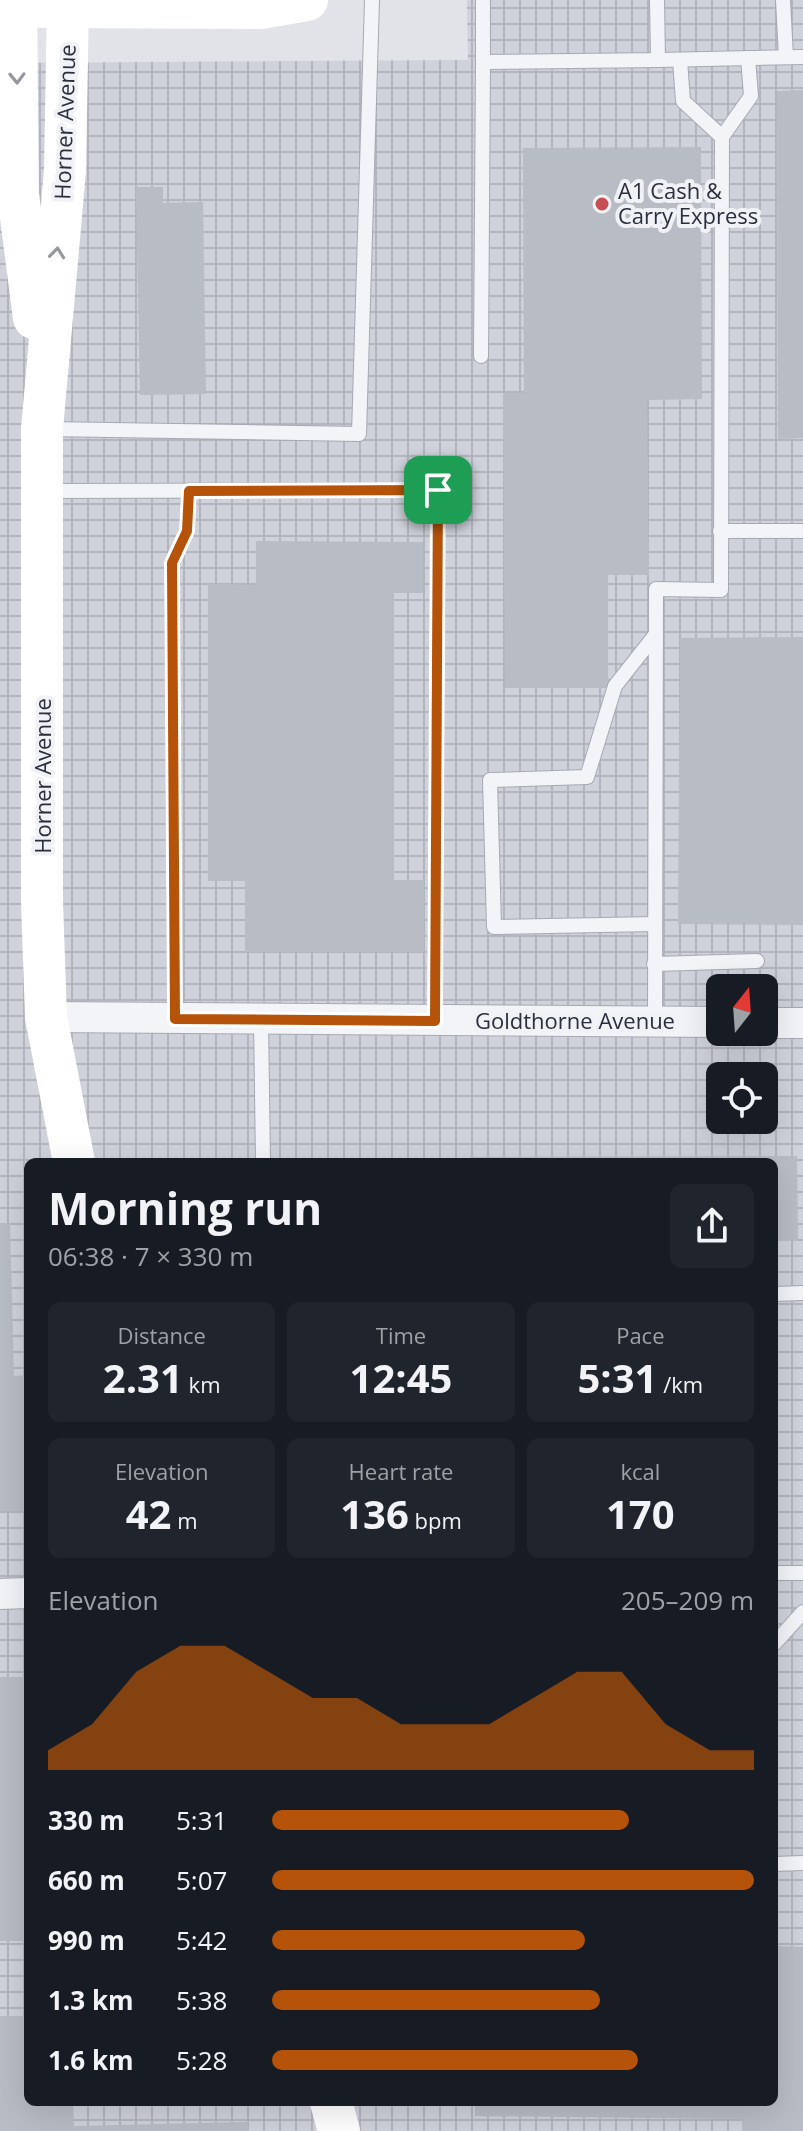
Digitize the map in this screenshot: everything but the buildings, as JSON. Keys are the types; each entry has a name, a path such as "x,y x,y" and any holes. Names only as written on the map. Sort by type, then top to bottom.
{"main road":[{"path":"11,5 261,8 307,0"},
{"name":"Horner Avenue","path":"68,4 65,171 43,386 42,902 46,1017 73,1158"},
{"name":"Horner Avenue","path":"11,5 18,194 43,386"},
{"path":"332,2106 339,2131"}],"street":[{"name":"Goldthorne Avenue","path":"46,1017 706,1022"},
{"path":"778,1023 803,1023"},
{"path":"0,1594 24,1593"}],"lane":[{"path":"42,429 359,434 372,0"},
{"path":"481,356 483,0"},
{"path":"657,0 658,60"},
{"path":"783,0 786,57"},
{"path":"483,62 803,57"},
{"path":"655,1021 656,589 721,590 722,137 751,96 748,58"},
{"path":"680,60 683,101 722,137"},
{"path":"43,491 438,490 435,1021"},
{"path":"175,1019 172,563 187,531 189,491"},
{"path":"720,531 803,531"},
{"path":"655,924 494,927 490,780 587,777 615,686 656,634"},
{"path":"654,964 757,961"},
{"path":"261,1019 263,1158"},
{"path":"778,1294 803,1293"},
{"path":"778,1573 803,1573"},
{"path":"778,1640 803,1612"},
{"path":"778,1864 803,1863"}],"shaded area":[{"path":"467,0 803,0 803,2131 0,2131 0,63 468,60"}],"place":[{"name":"A1 Cash & Carry Express","path":"602,204"}],"route":[{"path":"438,490 435,1021 175,1019 172,563 187,531 189,491 438,490"}]}
